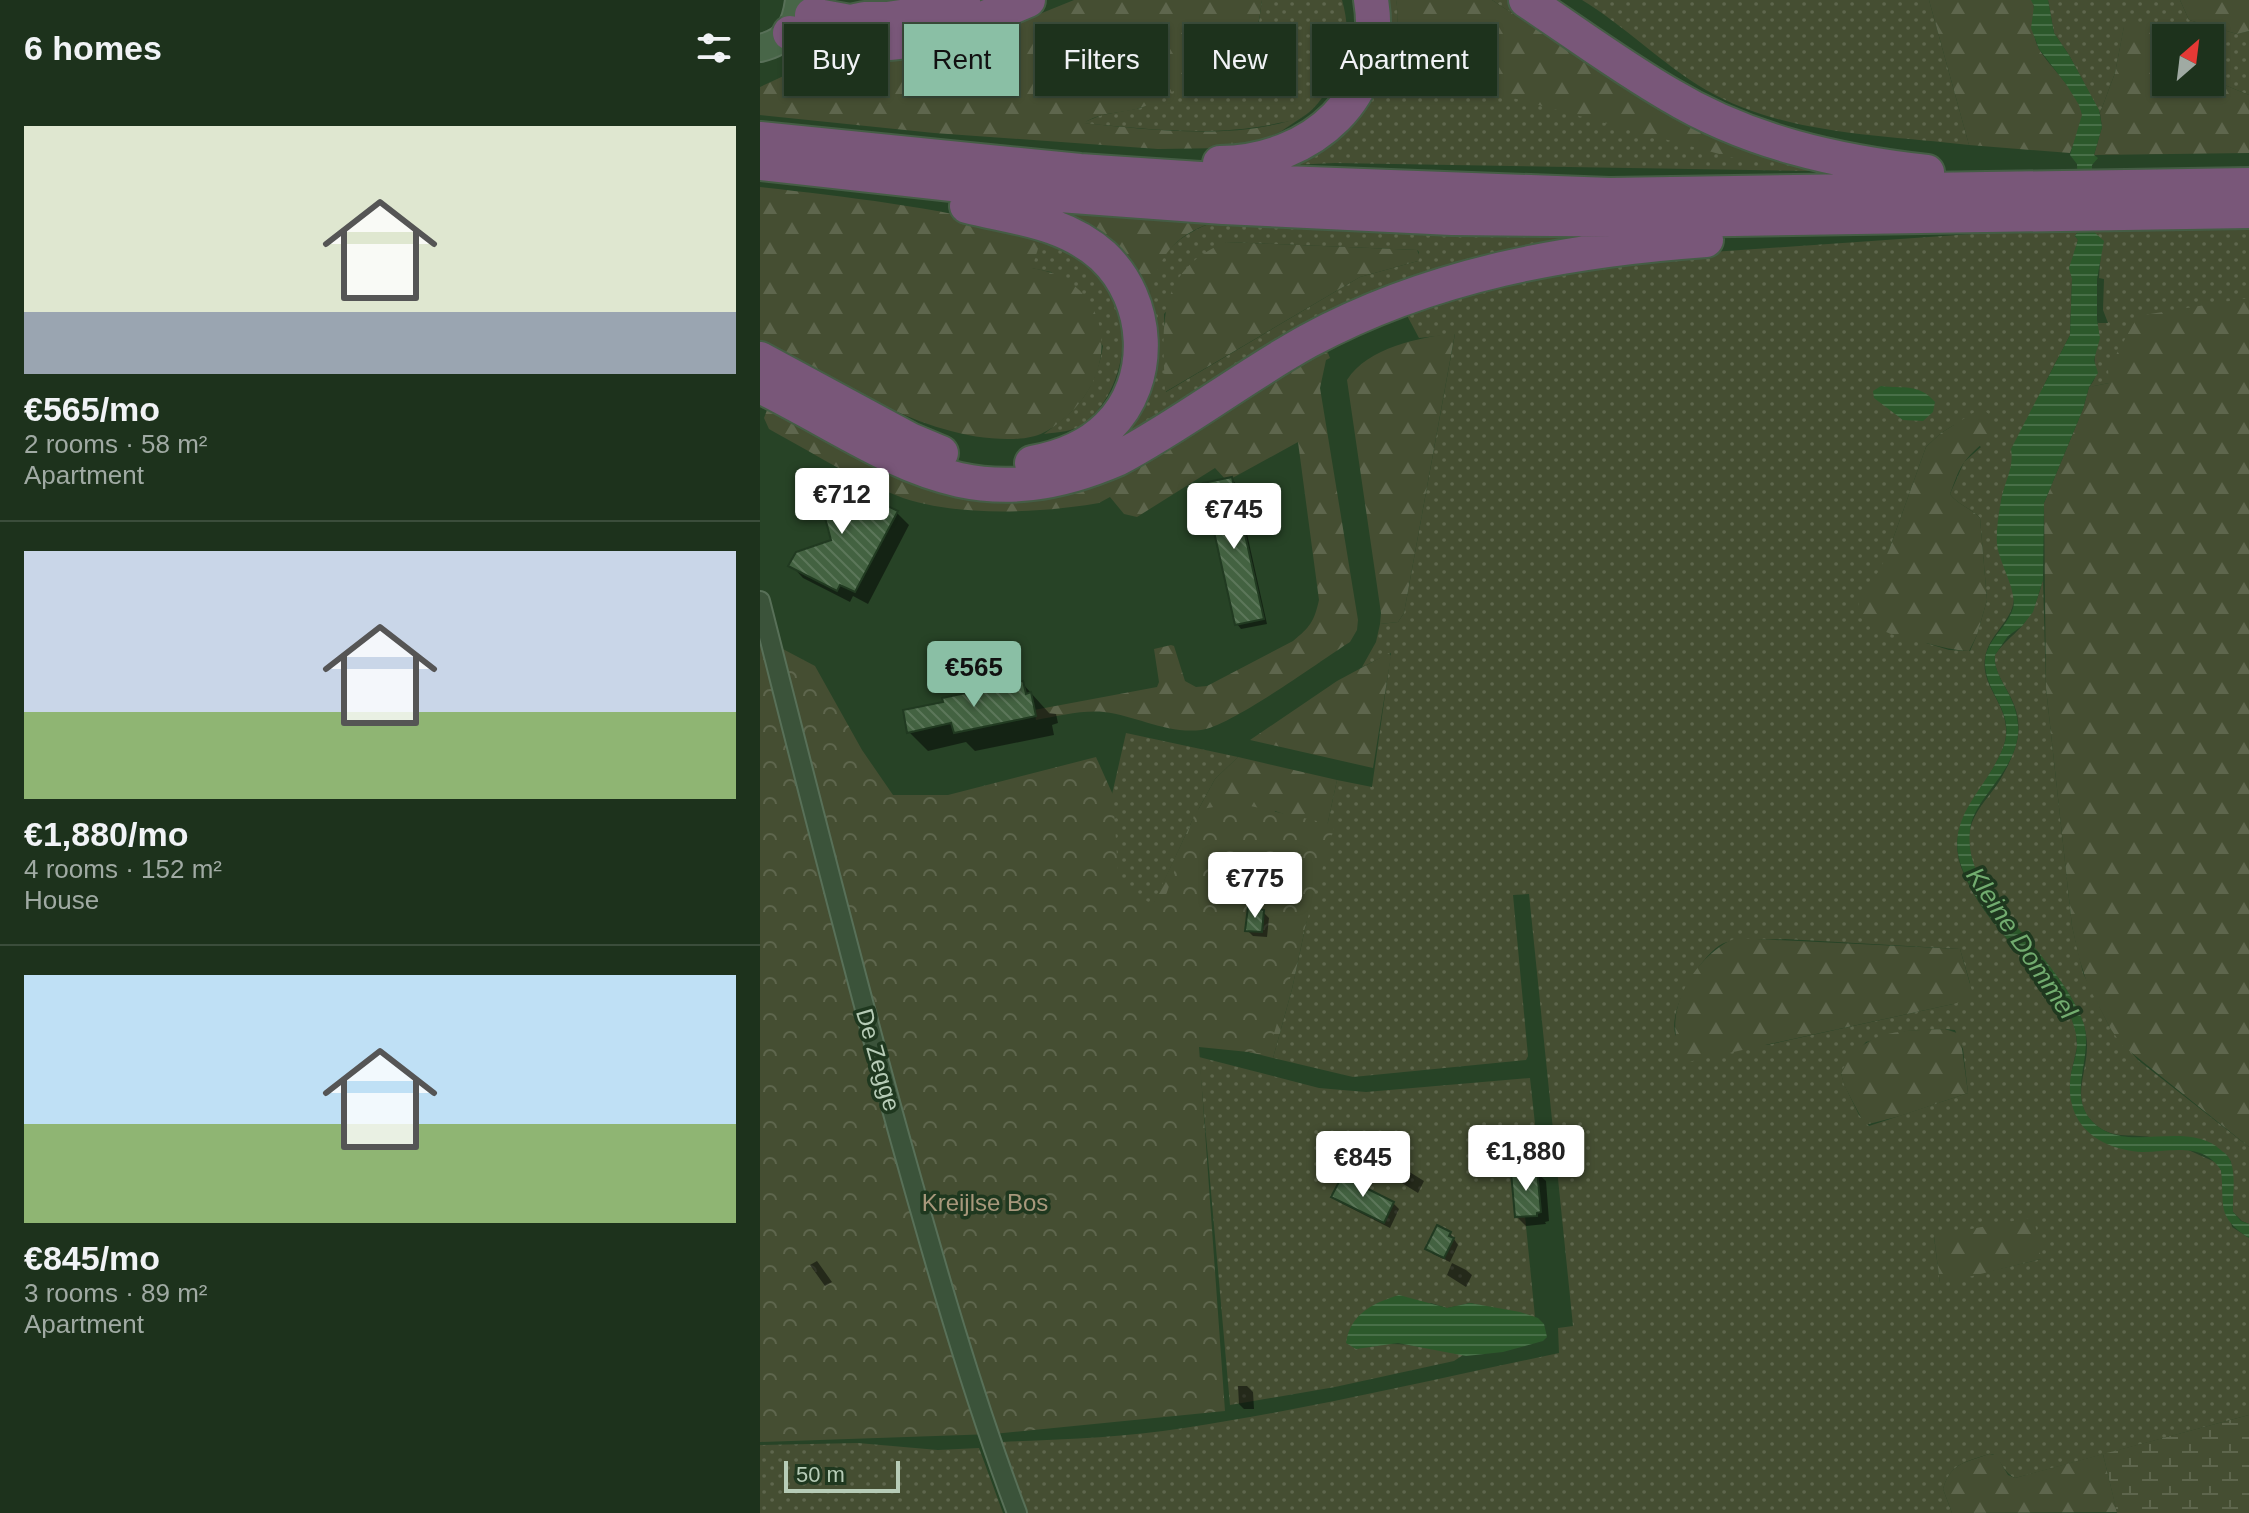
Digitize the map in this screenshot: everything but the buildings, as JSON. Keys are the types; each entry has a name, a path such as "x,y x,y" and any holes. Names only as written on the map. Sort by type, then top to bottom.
{"highway":[{"path":"788,12 864,19 918,16 963,0"},
{"path":"788,12 848,44 896,44 960,29 1028,0"},
{"path":"1080,171 1170,164 1242,163 1275,155 1307,140 1345,107 1364,79 1375,31 1371,0"},
{"path":"1526,0 1669,95 1722,122 1775,142 1819,155 1873,165 1998,176 2085,201"},
{"path":"760,139 1080,171 1230,181 1610,195 2085,201 2249,211"},
{"path":"760,163 1032,193 1223,207 1452,218 1672,220 1892,217 2249,185"},
{"path":"760,359 920,445 969,460 1000,465 1043,461 1089,443 1110,426 1133,389 1141,345 1138,316 1122,279 1096,250 1074,235 1045,223 843,174"},
{"path":"760,386 887,455 934,474 989,484 1046,481 1117,459 1308,341 1390,303 1452,283 1567,254 1628,246 1830,232 1892,217"}],"main road":[{"path":"760,48 779,42 788,12"}],"street":[{"name":"De Zegge","path":"760,601 862,1002 932,1254 983,1420 1017,1513"}],"green space":[{"path":"1074,0 1262,0 1258,24 1184,24 1184,85 1168,94 1168,24 1035,24 1035,96 1164,96 1143,107 1098,116 1084,123 1166,130 1251,129 1304,116 1280,132 1253,144 1227,148 1158,149 934,133 760,115 760,87 784,76 784,96 888,96 888,55 904,57 904,96 1019,96 1019,24 1015,24"},
{"path":"1262,0 1342,0 1346,24 1312,24 1312,96 1323,96 1304,116 1250,128 1202,131 1082,123 1102,115 1141,108 1161,96 1168,96 1168,92 1184,82 1184,96 1296,96 1296,24 1259,22"},
{"path":"1375,0 1396,0 1397,24 1368,24"},
{"path":"1396,0 1492,0 1639,97 1757,155 1763,163 1734,158 1497,94 1497,24 1397,24"},
{"path":"1492,0 1516,0 1661,95 1874,172 1335,163 1270,166 1340,120 1347,96 1497,96 1497,88 1707,133 1639,97"},
{"path":"1582,0 1929,0 1969,145 1834,131 1801,125 1736,105 1690,80"},
{"path":"1929,0 2032,0 2034,34 2039,49 2072,91 2081,109 2081,121 2070,153 1969,145"},
{"path":"2048,0 2180,0 2189,20 2203,24 2124,27 2115,73 2100,113 2054,33"},
{"path":"2180,0 2249,0 2249,31 2237,34 2224,30 2224,24 2203,24 2189,20"},
{"path":"2149,21 2156,24 2152,24 2152,96 2224,96 2224,85 2249,95 2249,153 2094,155 2102,127 2100,113 2115,73 2124,26"},
{"path":"2224,30 2237,34 2249,31 2249,95 2224,85"},
{"path":"760,187 937,211 1042,236 1032,268 1058,276 1078,289 1092,307 1100,328 1101,350 1097,373 1085,395 1062,421 1037,435 1014,439 981,437 948,430 882,405 760,340"},
{"path":"1044,213 1217,221 1184,236 1164,257 1153,283 1145,317"},
{"path":"1217,221 1650,238 1519,256 1135,434 1092,444 1139,334 1157,266 1179,240","holes":["1226,242 1417,250 1418,261 1360,277 1166,392 1164,314"]},
{"path":"2249,228 2249,299 2242,299 2109,383 2089,387 2095,376 2098,323 2108,323 2103,310 2104,279 2099,278 2101,251 2093,231"},
{"path":"2015,231 2078,231 2070,268 2070,335 2044,385 2002,496 1999,518 2014,599 2009,615 1987,650 1985,669 2005,720 2004,745 1963,818 1957,849 1970,888 1982,907 2070,1014 2077,1047 2071,1074 2091,1134 2165,1149 2184,1148 2217,1163 2221,1170 2232,1227 2249,1238 2249,1415 2015,1478 2008,1474 1993,1454 1973,1459 1960,1465 1946,1480 1943,1489 1952,1513 1028,1513 1002,1442 1161,1431 1325,1403 1559,1353 1558,1328 1573,1326 1529,894 1513,895 1526,1060 1353,1077 1273,1058 1292,989 1337,780 1372,787 1391,653 1362,667 1376,642 1380,624 1398,622 1404,613 1455,334 1419,338 1403,308 1641,257","holes":["1954,425 1981,447 1964,462 1950,494 1980,518 1987,600 1970,651 1949,650 1926,643 1889,550 1926,447","1785,939 1960,949 1970,983 1953,1004 1767,1045 1676,1036 1676,1013 1695,972 1713,950 1734,941","1955,1030 1963,1049 1968,1093 1869,1126 1859,1115 1841,1073 1866,1042 1907,1031","1934,1237 2041,1259 1940,1283"]},
{"path":"1042,236 1079,258 1104,279 1118,304 1123,340 1116,378 1098,410 1076,428 1044,434 1067,416 1084,397 1100,362 1103,346 1051,272 1031,268"},
{"path":"1226,242 1417,250 1420,257 1418,261 1360,277 1165,392 1164,323 1175,285 1186,269 1203,254"},
{"path":"2249,299 2249,1147 2122,1045 2087,983 2079,958 2072,926 2046,688 2044,503 2089,387 2109,383 2108,369 2138,316"},
{"path":"1455,333 1404,613 1398,622 1380,624 1381,613 1347,380 1368,359 1381,352 1411,341"},
{"path":"1324,343 1330,358 1326,360 1320,388 1358,620 1357,630 1350,642 1275,692 1232,718 1201,730 1164,727 1104,712 1036,720 1034,710 1157,687 1154,649 1174,646 1185,681 1196,687 1207,686 1293,641 1304,632 1313,619 1319,600 1298,442 1227,481 1215,468 1137,517 1124,514 1110,497 1099,503 1052,509 975,511 925,504 887,492 769,429 764,418 772,397 1008,490"},
{"path":"1981,408 1994,418 1991,427 1985,440 1963,464 1950,494 1980,518 1987,600 1969,651 1937,646 1883,630 1859,613 1858,597 1879,571 1889,550 1926,447 1941,433"},
{"path":"2043,580 2046,688 2072,926 2083,973 2110,1028 2138,1060 2249,1147 2249,1224 2233,1212 2231,1161 2164,1140 2110,1133 2088,1116 2081,1098 2087,1046 2080,1015 2063,985 1998,908 1974,866 1969,844 1971,825 2008,766 2016,746 2019,726 2013,702 1998,674 1995,655 2029,616"},
{"name":"Kreijlse Bos","path":"760,637 815,666 862,750 893,795 948,795 1096,757 1113,795 1119,886 1161,909 1196,810 1237,803 1335,825 1268,1054 1199,1047 1225,1411 993,1434 760,1442"},
{"path":"1389,653 1373,768 1250,740 1337,681"},
{"path":"1126,733 1238,757 1215,779 1150,912 1124,898 1101,872 1108,812"},
{"path":"1238,757 1337,780 1292,989 1273,1058 1245,1051 1289,816 1275,811 1260,878 1118,979 1192,821 1215,779"},
{"path":"1736,938 1960,949 1972,991 1964,1001 1953,1004 1688,1062 1681,1053 1675,1025 1682,995 1689,980 1710,954"},
{"path":"1945,1029 1960,1034 1968,1093 1865,1125 1841,1073 1850,1058 1860,1047 1885,1035"},
{"path":"1199,1057 1319,1088 1366,1092 1530,1078 1540,1170 1529,1168 1533,1214 1525,1216 1535,1317 1470,1303 1447,1308 1431,1303 1356,1349 1396,1344 1463,1355 1454,1361 1335,1387 1230,1405"},
{"path":"2034,1217 2041,1259 1940,1284 1934,1236"},
{"path":"2249,1415 2249,1513 2117,1513 2103,1454"},
{"path":"858,1443 938,1450 979,1448 1003,1513 760,1513 760,1445"},
{"path":"1989,1454 1996,1455 2008,1475 2015,1478 2103,1454 2117,1512 1952,1513 1943,1489 1950,1473 1960,1465"}],"water":[{"name":"Kleine Dommel","path":"2031,0 2048,0 2054,33 2099,110 2102,127 2094,155 2098,158 2092,165 2093,231 2104,241 2097,279 2100,338 2094,360 2098,373 2089,387 2044,503 2043,580 2033,612 2022,626 2008,636 1995,655 1995,664 2015,709 2018,734 2009,762 1973,819 1970,848 1981,880 2055,974 2082,1019 2086,1045 2081,1096 2090,1119 2103,1130 2118,1135 2185,1136 2216,1146 2228,1156 2231,1164 2234,1177 2233,1212 2249,1224 2249,1238 2226,1216 2221,1170 2205,1155 2185,1150 2124,1150 2097,1138 2081,1124 2070,1096 2077,1044 2070,1014 1983,908 1971,889 1958,850 1962,819 1996,763 2006,735 2006,723 1989,683 1985,661 1989,647 2010,615 2014,601 1998,552 1997,538 2001,502 2011,467 2011,449 2070,335 2072,279 2069,268 2079,230 2077,164 2070,155 2082,115 2066,84 2039,49 2031,28 2034,6"},
{"path":"1881,386 1923,392 1935,402 1933,412 1923,421 1903,420 1874,398 1873,391"},
{"path":"1399,1295 1447,1308 1470,1303 1520,1312 1538,1318 1544,1324 1547,1337 1543,1341 1503,1352 1466,1356 1398,1343 1356,1349 1346,1343 1352,1324 1364,1311"}]}
